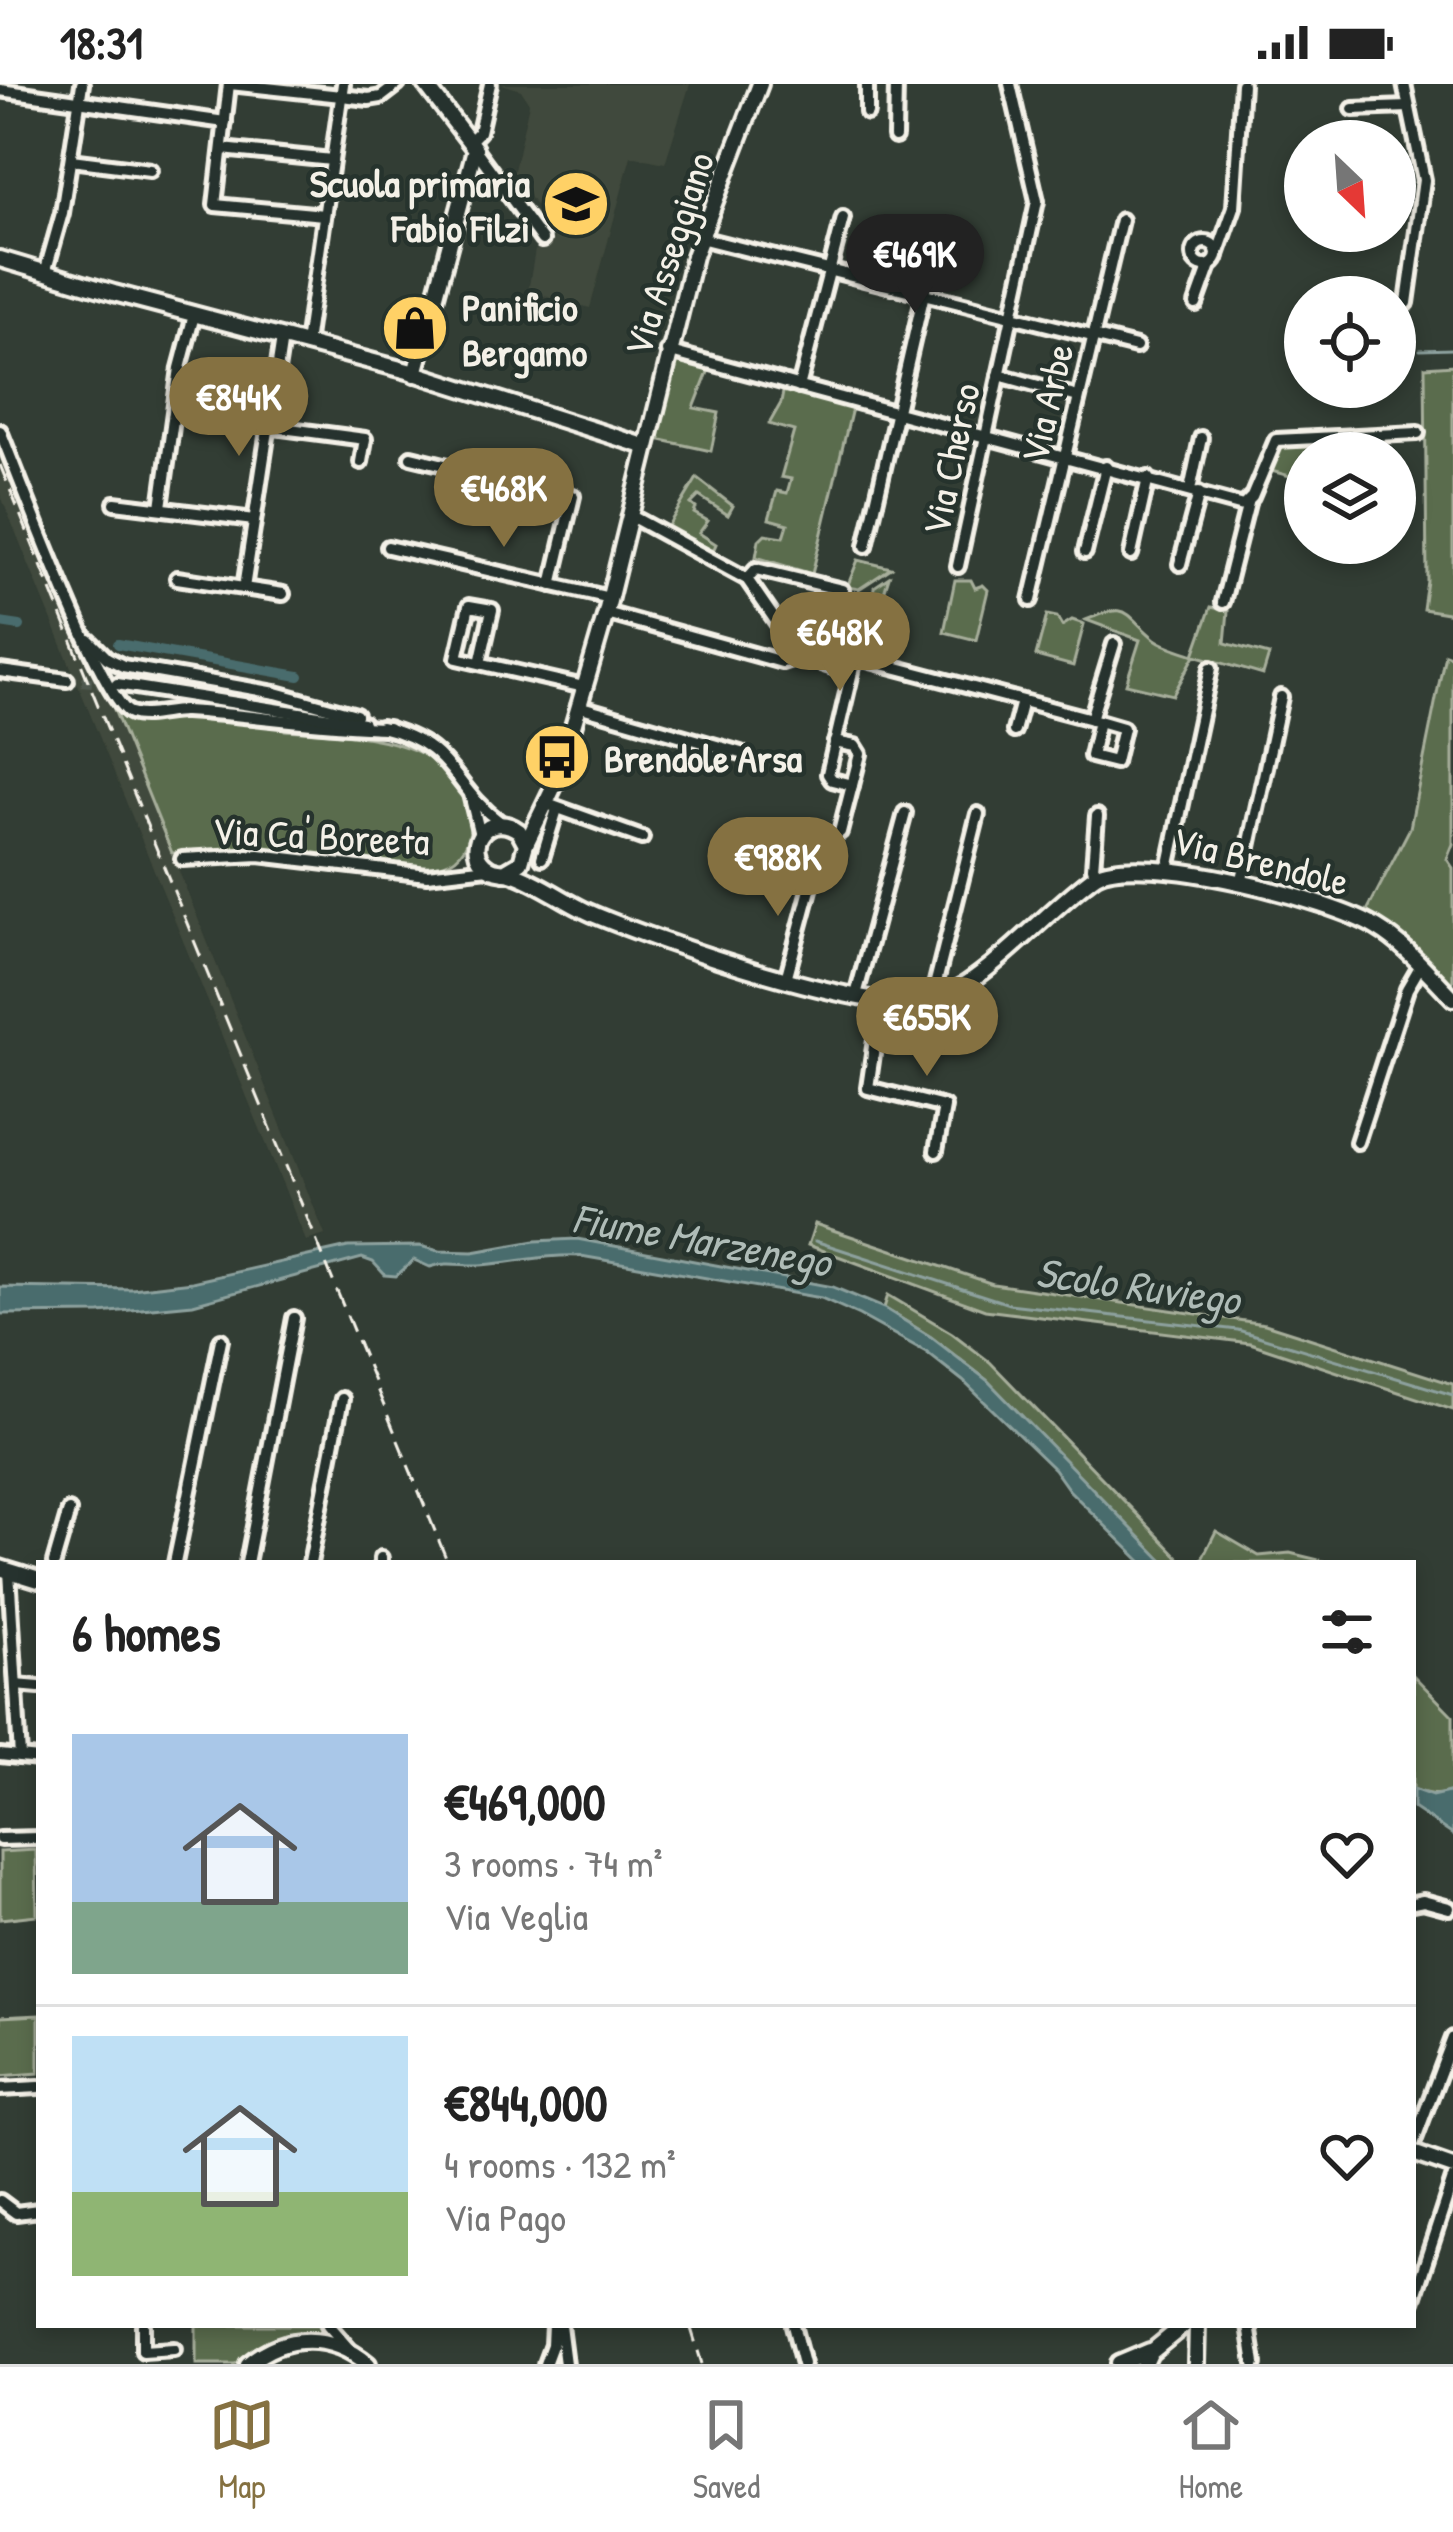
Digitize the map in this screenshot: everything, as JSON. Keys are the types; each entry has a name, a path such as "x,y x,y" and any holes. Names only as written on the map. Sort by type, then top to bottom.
{"street":[{"path":"45,273 62,213 82,84"},
{"path":"324,215 215,205 230,84 342,90 381,98 398,84"},
{"path":"425,84 542,240"},
{"path":"415,374 490,84"},
{"name":"Via Asseggiano","path":"644,446 700,238 760,84"},
{"path":"867,113 868,84"},
{"path":"896,84 896,137"},
{"name":"Via Cherso","path":"958,566 1037,193 1010,84"},
{"path":"1196,304 1234,207 1242,84"},
{"path":"1405,84 1424,180 1411,276"},
{"path":"0,90 226,122"},
{"path":"306,344 342,90"},
{"path":"1353,110 1408,107"},
{"path":"222,149 332,160"},
{"path":"71,160 150,170"},
{"path":"799,387 843,218"},
{"name":"Via Arbe","path":"1031,600 1120,220"},
{"path":"1214,260 1200,265 1194,255 1198,245 1230,220"},
{"path":"866,546 939,228"},
{"path":"700,238 1136,346"},
{"path":"1206,243 1214,246 1214,260"},
{"path":"0,259 415,374 644,446 608,606 550,807 542,858"},
{"path":"160,507 180,368 194,315"},
{"path":"244,588 282,338"},
{"path":"667,351 1244,506 1248,503"},
{"path":"999,375 1078,397"},
{"path":"214,419 365,440 361,462"},
{"path":"0,431 83,633 118,705 132,714 178,711 296,725 388,728"},
{"path":"1223,602 1248,503 1276,440 1418,433"},
{"path":"1180,564 1201,438"},
{"path":"411,457 573,496 552,585"},
{"path":"1085,552 1106,467"},
{"path":"1131,554 1148,478"},
{"path":"115,502 254,520"},
{"path":"631,517 747,579 800,656"},
{"path":"388,547 552,585 782,662 800,656 839,669 839,656 1095,720 1114,644"},
{"path":"747,579 757,569 842,590"},
{"path":"177,578 283,594"},
{"path":"480,663 492,610 469,606 457,658 584,687"},
{"path":"83,633 107,658 123,666 293,697 433,747 469,791 507,824 525,850 530,871 546,891"},
{"path":"852,785 828,775 853,661"},
{"path":"1168,869 1211,668"},
{"path":"0,671 67,680"},
{"path":"117,684 388,728"},
{"path":"1241,884 1281,697"},
{"path":"1014,731 1022,701"},
{"path":"578,706 741,753"},
{"path":"836,742 860,751 840,832"},
{"path":"469,791 478,840 496,870 644,934 786,979 881,1000 931,1002 954,992 1096,874 1097,816"},
{"path":"478,840 492,824 529,820 550,807"},
{"path":"550,807 642,838"},
{"path":"496,870 517,867 550,807"},
{"path":"856,995 905,813"},
{"path":"931,1002 978,814"},
{"name":"Via Ca' Boreeta","path":"455,870 478,840"},
{"name":"Via Ca' Boreeta","path":"182,859 259,855 427,875 496,870"},
{"name":"Via Brendole","path":"1096,874 1124,866 1168,869 1344,912 1377,928 1453,998"},
{"path":"786,979 815,872"},
{"path":"1357,1142 1407,989 1421,964"},
{"path":"881,1000 868,1088 944,1107 936,1151"},
{"path":"248,1560 295,1318"},
{"path":"176,1560 221,1340"},
{"path":"311,1560 343,1400"},
{"path":"55,1560 69,1510"},
{"path":"20,1757 4,1570 36,1579"},
{"path":"16,1685 36,1687"},
{"path":"0,1755 36,1759"},
{"path":"0,1839 36,1838"},
{"path":"1416,1902 1449,1908"},
{"path":"1416,2140 1453,2038"},
{"path":"0,2089 36,2087"},
{"path":"1416,2149 1453,2167"},
{"path":"1416,2291 1453,2179"},
{"path":"0,2201 16,2213 36,2210"},
{"path":"143,2328 143,2351 174,2349"},
{"path":"331,2328 368,2364"},
{"path":"545,2364 555,2328"},
{"path":"557,2328 566,2364"},
{"path":"794,2328 803,2364"},
{"path":"1145,2364 1181,2328"},
{"path":"1196,2363 1197,2328"},
{"path":"1250,2328 1255,2364"},
{"path":"248,2364 273,2347 297,2341 322,2341 351,2351"},
{"path":"1119,2364 1160,2346 1184,2347 1196,2363"}],"shaded area":[{"name":"Scuola primaria Fabio Filzi","path":"502,84 690,84 665,163 631,156 590,308 528,292 535,250 547,249 556,233 513,175 529,103 521,90"},
{"path":"0,441 82,647 96,666 113,707 325,1235 306,1241 0,494"}],"green space":[{"path":"675,359 710,367 694,408 719,413 711,451 657,439"},
{"path":"1453,365 1453,614 1423,609 1427,581 1425,367"},
{"path":"784,387 853,404 812,574 756,557 759,540 765,534 784,537 788,524 769,519 777,491 787,493 791,479 781,477 794,431 769,424"},
{"path":"1284,447 1284,474 1271,471"},
{"path":"697,478 733,506 728,515 699,496 691,504 694,513 708,521 699,533 716,544 713,551 668,526"},
{"path":"858,560 891,568 859,589 847,587"},
{"path":"889,577 877,615 847,607 862,595 873,597 874,587"},
{"path":"955,580 971,580 975,588 983,585 988,590 976,640 944,632"},
{"path":"1211,607 1228,611 1225,643 1269,655 1263,675 1195,655 1173,695 1126,684 1140,640 1086,620 1119,611 1159,642 1194,655"},
{"path":"1047,615 1057,617 1062,626 1072,620 1084,624 1073,666 1036,656"},
{"path":"1445,654 1453,657 1453,844 1447,859 1453,868 1453,990 1367,911 1410,828"},
{"path":"113,707 134,718 169,714 400,745 448,772 463,794 470,823 467,842 456,858 444,864 402,870 263,851 172,853"},
{"path":"815,1224 993,1284 1265,1324 1453,1384 1453,1410 1250,1343 985,1310 808,1245"},
{"path":"888,1295 990,1362 1181,1560 1162,1560 987,1380 884,1308"},
{"path":"1216,1531 1259,1556 1290,1553 1319,1560 1202,1560"},
{"path":"1416,1678 1453,1716 1453,1791 1433,1794 1416,1790"},
{"path":"36,1850 36,1915 0,1919 0,1852"},
{"path":"36,2015 36,2073 0,2076 0,2017"},
{"path":"196,2328 321,2328 328,2335 278,2338 235,2364 196,2364"}],"water":[{"path":"577,1239 833,1287 884,1308 987,1380 1162,1560 1140,1560 1054,1469 926,1352 821,1298 581,1256 430,1267 414,1260 396,1276 385,1275 362,1258 193,1304 100,1313 0,1314 0,1287 132,1289 192,1282 348,1247 420,1246 473,1252"},
{"path":"1416,1790 1432,1796 1453,1791 1453,1835 1416,1810"}],"waterway":[{"path":"1420,350 1453,349"},
{"path":"0,623 20,626"},
{"name":"Scolo Ruviego","path":"118,644 299,676"},
{"name":"Scolo Ruviego","path":"815,1241 1009,1304 1238,1330 1453,1395"}],"tunnel":[{"path":"67,680 114,684"}],"railway":[{"path":"0,465 447,1560"},
{"path":"691,2328 702,2364"}],"place":[{"name":"Scuola primaria Fabio Filzi","path":"576,204"},
{"name":"Panificio Bergamo","path":"415,328"},
{"name":"Brendole Arsa","path":"557,757"}],"water label":[{"name":"Fiume Marzenego","path":"702,1239"}]}
